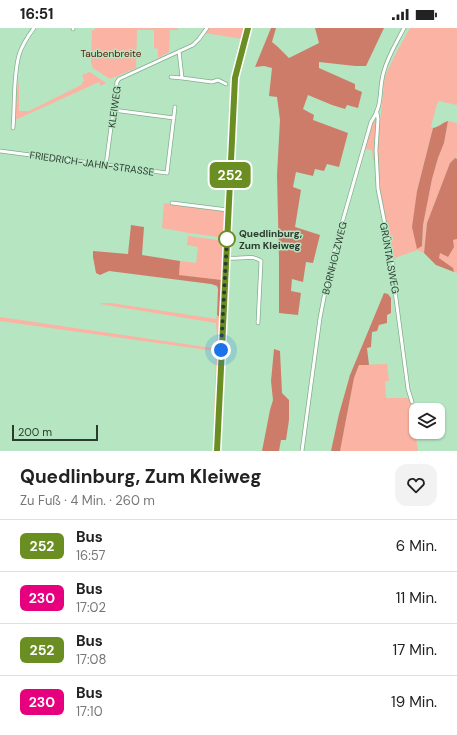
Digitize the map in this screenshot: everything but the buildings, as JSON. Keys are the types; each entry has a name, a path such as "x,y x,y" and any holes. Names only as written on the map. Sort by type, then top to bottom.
{"main road":[{"path":"217,451 235,78 248,28"}],"street":[{"path":"13,128 19,56 25,42 34,28"},
{"name":"KLEIWEG","path":"106,165 117,82 119,78 190,46 200,39 207,28"},
{"name":"BORNHOLZWEG","path":"302,451 325,292 334,251 371,122 377,114 385,69 404,28"},
{"path":"179,51 182,78"},
{"path":"171,77 212,82 218,80 226,84"},
{"name":"FRIEDRICH-JAHN-STRASSE","path":"0,150 167,173 175,107"},
{"path":"113,110 174,118"},
{"name":"GRÜNTALSWEG","path":"377,114 376,163 378,189 393,265 393,276 408,389 412,402"},
{"path":"172,203 228,210"},
{"path":"226,258 258,259 261,261 258,323"}],"green space":[{"name":"Taubenbreite","path":"95,28 178,28 178,30 170,30 169,52 158,58 158,49 154,48 154,30 137,30 136,68 110,79 93,68 91,63 92,30 95,30"},
{"path":"209,28 245,28 242,39 205,33"},
{"path":"410,28 457,28 457,105 438,101 431,126 433,128 417,191 422,246 423,225 432,179 444,143 448,121 457,123 457,159 455,158 450,163 427,223 424,253 417,250 392,259 380,200 377,148 385,76"},
{"path":"90,72 106,83 101,86 99,82 15,120 18,83 19,111 29,111 81,85 84,80 82,75"},
{"path":"376,119 374,145 376,146 375,161 373,160 372,150 365,149 373,123"},
{"path":"164,203 225,212 225,238 162,228"},
{"path":"188,236 225,241 221,319 219,320 221,321 216,420 214,420 215,351 0,321 0,317 212,348 215,346 217,338 216,323 100,304 111,303 216,319 217,315 221,318 222,280 179,275 180,261 196,263 198,247 187,245"},
{"path":"457,239 457,273 454,272 453,268 439,258 440,253 448,257 453,240"},
{"path":"387,364 389,381 385,381 386,398 409,398 411,403 409,403 409,439 416,439 418,451 340,451 354,378 359,365"}],"shaded area":[{"path":"271,28 276,28 272,42 289,58 319,43 315,28 384,28 366,66 319,62 319,68 355,84 355,89 362,92 358,108 347,105 345,109 308,95 303,109 314,115 313,120 348,133 339,167 327,164 324,171 315,169 313,176 296,172 293,187 301,190 295,227 320,235 313,263 306,262 303,282 292,279 291,291 301,293 298,315 279,313 277,175 280,120 277,97 269,96 272,68 264,66 255,67"},
{"path":"448,121 444,143 432,179 423,225 422,246 417,249 412,227 417,191 433,128"},
{"path":"455,158 457,159 457,239 453,240 454,247 448,257 440,253 439,258 453,268 454,272 436,265 424,253 427,223 450,163"},
{"path":"131,225 144,227 142,255 180,261 179,275 222,280 221,318 217,315 217,286 109,271 100,275 96,273 93,251 128,254"},
{"path":"384,293 388,294 391,298 391,313 387,315 387,323 379,325 377,331 372,332 371,347 367,348 369,365 359,365 354,378 340,451 331,451 339,414 350,375"},
{"path":"274,349 280,351 282,393 289,400 289,420 286,440 281,440 279,451 262,451 273,400 271,381"}],"bus line":[{"name":"252","path":"217,451 235,78 248,28"}],"place":[{"name":"Quedlinburg, Zum Kleiweg","path":"227,239"}],"route":[{"path":"221,350 227,239"}]}
